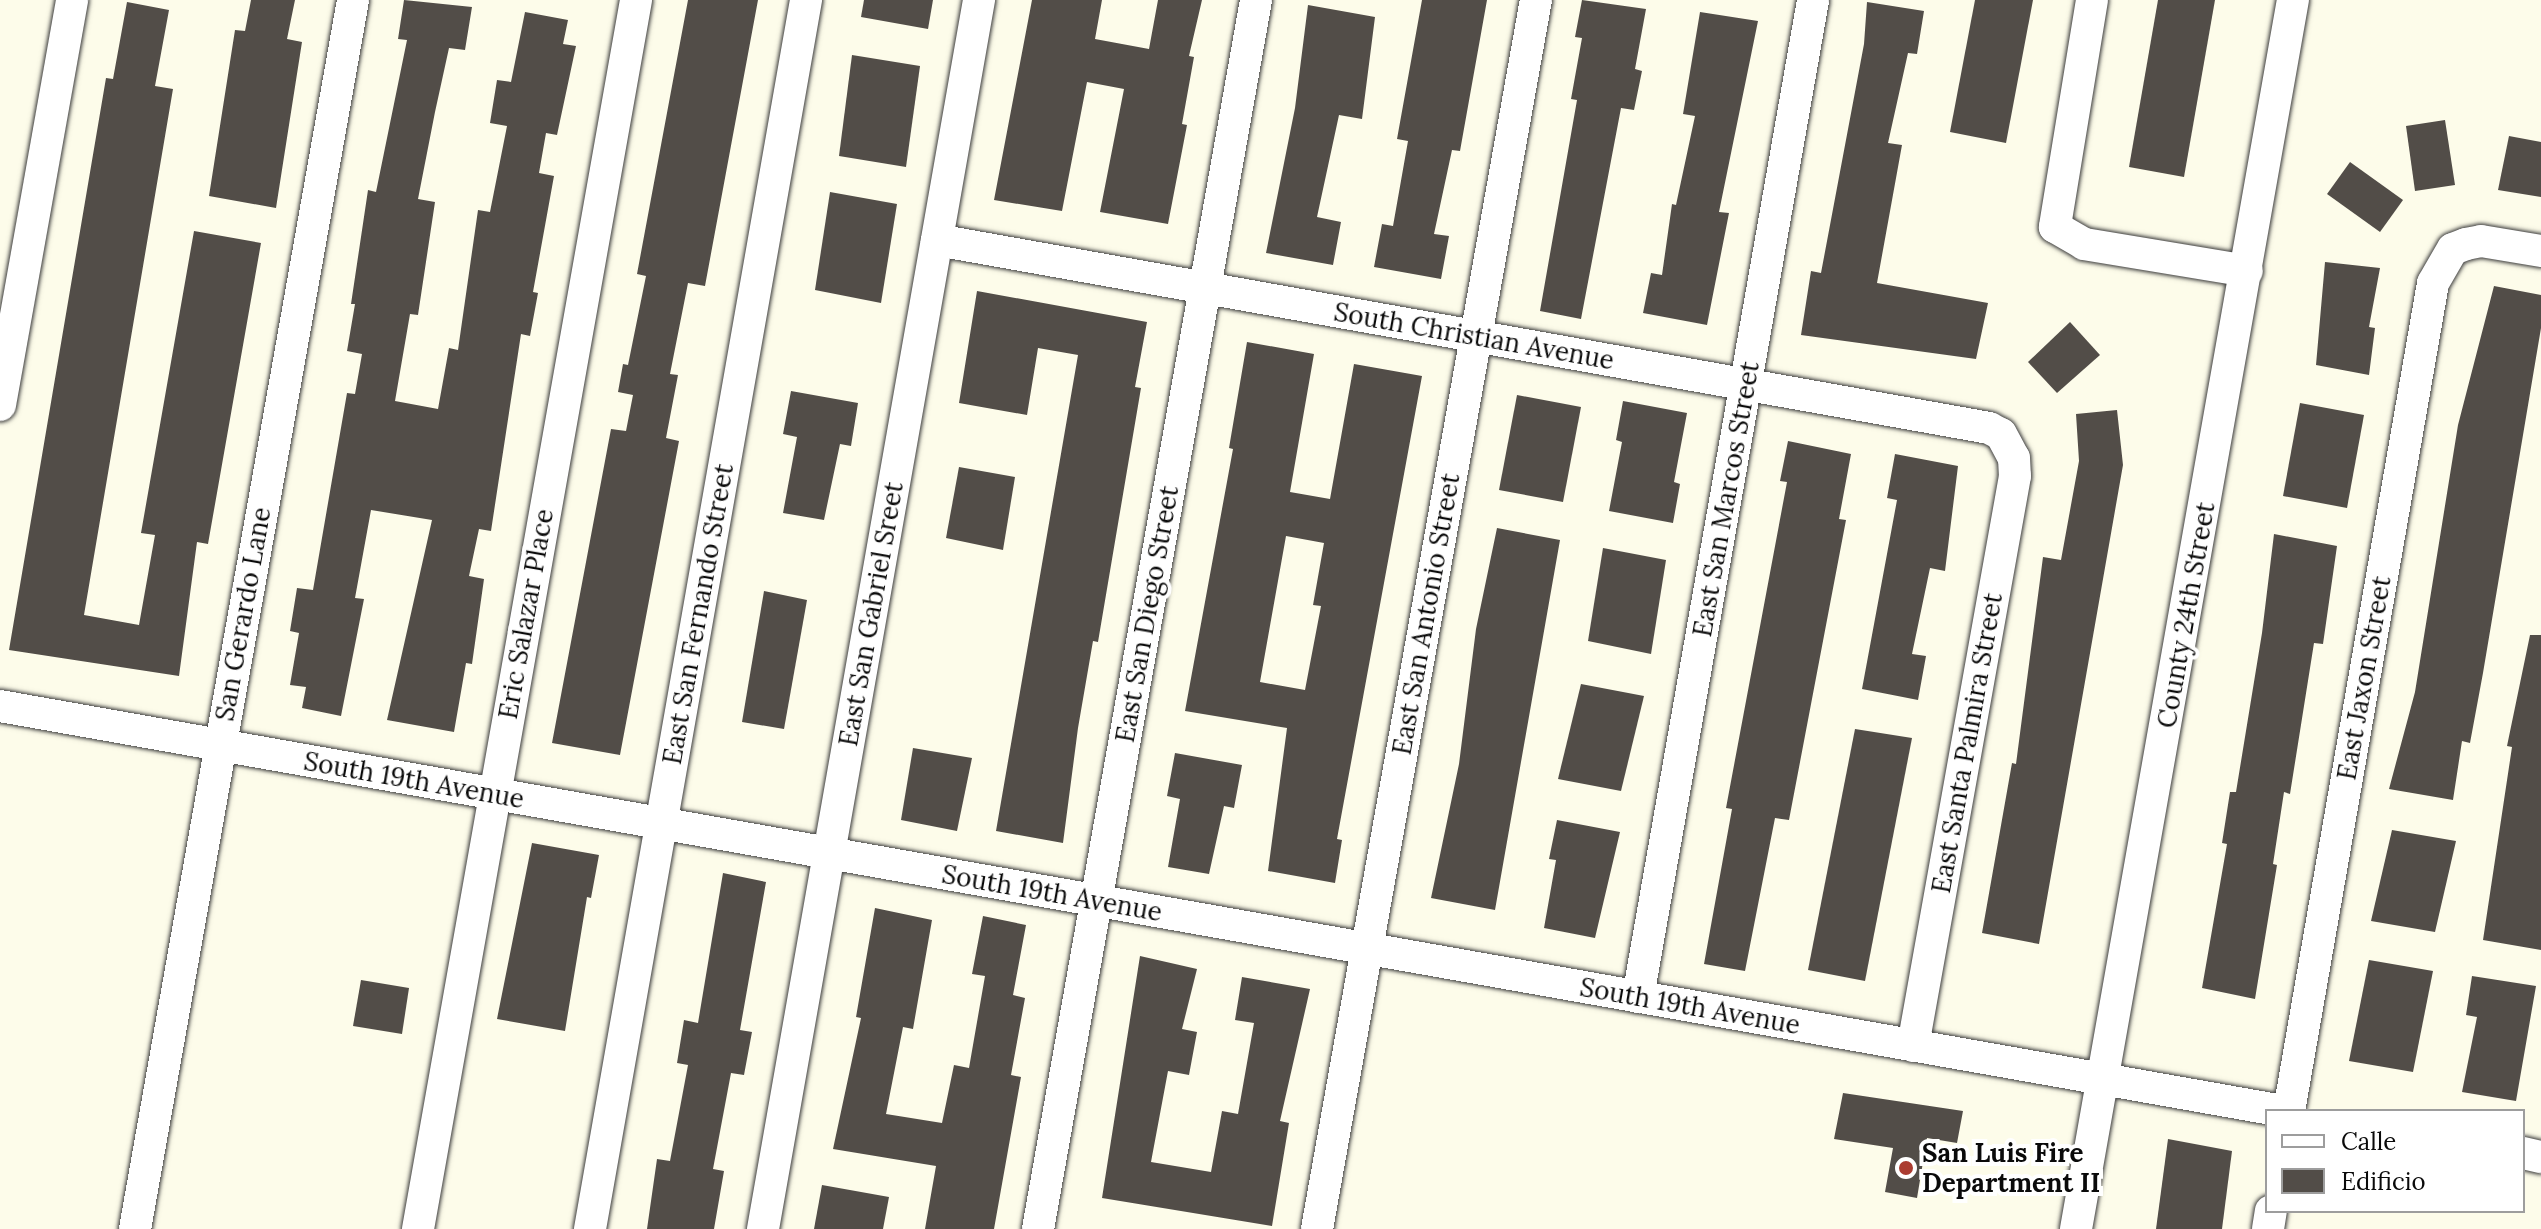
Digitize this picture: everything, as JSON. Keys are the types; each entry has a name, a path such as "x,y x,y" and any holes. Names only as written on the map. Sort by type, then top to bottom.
{"street":[{"path":"0,405 72,0"},
{"name":"San Gerardo Lane","path":"135,1229 353,0"},
{"name":"Eric Salazar Place","path":"418,1229 636,0"},
{"name":"East San Fernando Street","path":"590,1229 806,0"},
{"name":"East San Gabriel Sreet","path":"763,1229 979,0"},
{"name":"East San Diego Street","path":"1038,1229 1256,0"},
{"name":"East San Antonio Street","path":"1317,1229 1536,0"},
{"name":"East San Marcos Street","path":"1638,997 1813,0"},
{"path":"2092,0 2055,227 2084,244 2247,271"},
{"name":"County 24th Street","path":"2076,1229 2293,0"},
{"name":"South Christian Avenue","path":"937,240 1989,428 2007,442"},
{"name":"East Jaxon Street","path":"2286,1109 2433,283 2453,249 2481,241 2541,251"},
{"name":"East Santa Palmira Street","path":"1913,1046 2015,476 2007,442"},
{"name":"South 19th Avenue","path":"0,706 2275,1109"}],"building":[{"path":"251,0 295,0 287,39 302,42 276,208 209,196 235,30 245,31"},
{"path":"404,0 472,7 465,50 449,48 435,112 418,199 435,202 418,315 410,314 395,401 438,409 449,348 458,350 478,210 490,212 507,126 490,123 497,80 511,82 525,12 568,20 563,44 576,46 557,135 546,133 539,173 554,176 533,292 538,293 530,336 521,334 491,531 479,529 469,576 484,579 472,664 466,663 454,732 387,720 432,520 371,510 355,598 364,599 341,716 302,708 306,687 290,685 299,633 290,631 297,588 313,590 347,393 355,394 362,354 347,351 355,304 351,304 368,190 376,192 407,40 398,39"},
{"path":"688,0 758,0 705,286 688,283 670,374 678,375 666,438 679,441 620,755 552,743 611,429 626,431 633,395 618,392 623,364 628,365 646,276 637,274"},
{"path":"864,0 933,0 928,29 861,17"},
{"path":"1032,0 1102,0 1095,39 1149,49 1158,0 1202,0 1189,56 1194,57 1182,124 1187,125 1168,224 1100,212 1124,89 1087,82 1062,211 994,200"},
{"path":"1422,0 1487,0 1460,151 1452,150 1434,234 1449,236 1441,279 1374,267 1382,224 1393,226 1408,141 1397,139"},
{"path":"1582,0 1646,9 1635,69 1642,71 1634,110 1621,108 1581,319 1540,311 1577,100 1571,99 1582,38 1575,37"},
{"path":"1975,0 2033,0 2006,143 1950,132"},
{"path":"2158,0 2215,0 2184,177 2129,167"},
{"path":"127,2 169,10 155,86 173,89 84,615 139,625 155,535 141,533 194,231 261,243 208,544 197,542 179,676 9,650 106,78 113,79"},
{"path":"1867,2 1924,11 1917,54 1908,53 1888,143 1902,145 1877,283 1988,303 1976,359 1801,335 1811,271 1821,273 1864,44"},
{"path":"1308,5 1375,17 1362,119 1339,115 1317,217 1341,222 1333,265 1266,253 1295,108"},
{"path":"1700,12 1758,21 1719,212 1729,213 1707,325 1643,313 1651,273 1662,275 1672,204 1676,205 1695,116 1683,114"},
{"path":"852,55 920,66 906,167 839,156"},
{"path":"2445,120 2455,185 2415,191 2406,126"},
{"path":"2509,136 2541,142 2541,197 2498,190"},
{"path":"2350,162 2403,200 2380,232 2327,194"},
{"path":"830,192 897,204 881,303 815,290"},
{"path":"2325,262 2380,268 2369,327 2375,328 2369,375 2316,365"},
{"path":"2494,286 2541,295 2541,328 2470,743 2462,741 2453,800 2389,789 2415,692 2458,425"},
{"path":"977,291 1147,322 1135,387 1141,388 1098,642 1093,641 1078,728 1063,843 996,831 1078,355 1038,348 1027,415 959,403"},
{"path":"2070,322 2100,355 2057,393 2028,362"},
{"path":"1247,342 1314,354 1290,492 1330,499 1354,364 1422,376 1337,839 1342,840 1335,883 1268,871 1287,728 1185,711 1233,449 1229,448","holes":["1286,536 1324,543 1313,605 1321,606 1305,690 1260,682"]},
{"path":"791,391 858,403 851,446 840,444 824,520 783,513 797,437 783,434"},
{"path":"1517,395 1581,407 1563,502 1499,490"},
{"path":"1623,401 1687,413 1674,482 1680,484 1673,523 1609,511 1622,442 1616,440"},
{"path":"2300,403 2364,415 2347,508 2283,496"},
{"path":"2117,410 2123,465 2039,944 1982,933 2012,763 2016,764 2043,557 2061,560 2079,461 2076,414"},
{"path":"1788,441 1851,454 1839,519 1846,520 1789,820 1775,818 1745,971 1704,964 1732,809 1726,808 1787,482 1780,481"},
{"path":"1895,454 1958,466 1945,571 1930,568 1912,654 1926,656 1918,700 1862,689 1897,500 1887,498"},
{"path":"959,467 1015,477 1003,550 946,538"},
{"path":"1497,528 1560,540 1495,910 1431,898 1459,764 1476,629"},
{"path":"2274,534 2337,546 2323,644 2314,643 2290,794 2284,792 2273,864 2277,865 2255,999 2202,988 2227,844 2222,843 2230,792 2236,792 2262,633"},
{"path":"1603,548 1666,560 1651,654 1588,641"},
{"path":"764,591 807,600 784,729 742,722"},
{"path":"2530,635 2541,635 2541,950 2483,940 2512,747 2507,746"},
{"path":"1581,684 1644,696 1621,791 1558,779"},
{"path":"1855,729 1912,738 1865,981 1808,970"},
{"path":"913,748 972,758 957,831 901,820"},
{"path":"1175,753 1242,765 1234,808 1224,806 1209,874 1168,867 1180,799 1167,796"},
{"path":"1557,820 1620,832 1595,938 1544,928 1556,860 1549,859"},
{"path":"2392,830 2456,841 2435,932 2371,921"},
{"path":"532,843 599,855 591,898 587,897 565,1031 497,1019"},
{"path":"723,873 766,882 740,1030 752,1032 744,1075 731,1073 713,1169 724,1171 714,1229 647,1229 657,1159 670,1161 688,1065 677,1063 684,1020 698,1023"},
{"path":"875,908 932,920 913,1029 903,1027 886,1114 942,1123 954,1065 969,1068 985,976 972,974 983,916 1026,925 1013,995 1025,998 1011,1075 1021,1077 994,1229 925,1229 936,1166 833,1149 861,1018 856,1017"},
{"path":"1140,956 1197,969 1182,1029 1197,1032 1189,1075 1168,1071 1151,1162 1211,1172 1222,1111 1238,1114 1254,1023 1235,1020 1242,977 1310,989 1280,1121 1289,1123 1272,1226 1102,1198"},
{"path":"2369,960 2433,971 2413,1072 2349,1061"},
{"path":"2472,976 2536,986 2516,1101 2462,1092 2477,1017 2466,1015"},
{"path":"361,980 409,988 402,1034 353,1026"},
{"path":"1843,1093 1963,1111 1957,1143 1927,1138 1917,1198 1885,1192 1893,1148 1834,1139"},
{"path":"2168,1139 2232,1151 2222,1229 2156,1229"},
{"path":"822,1185 889,1197 883,1229 814,1229"}],"place":[{"name":"San Luis Fire Department II","path":"1906,1168"}]}
